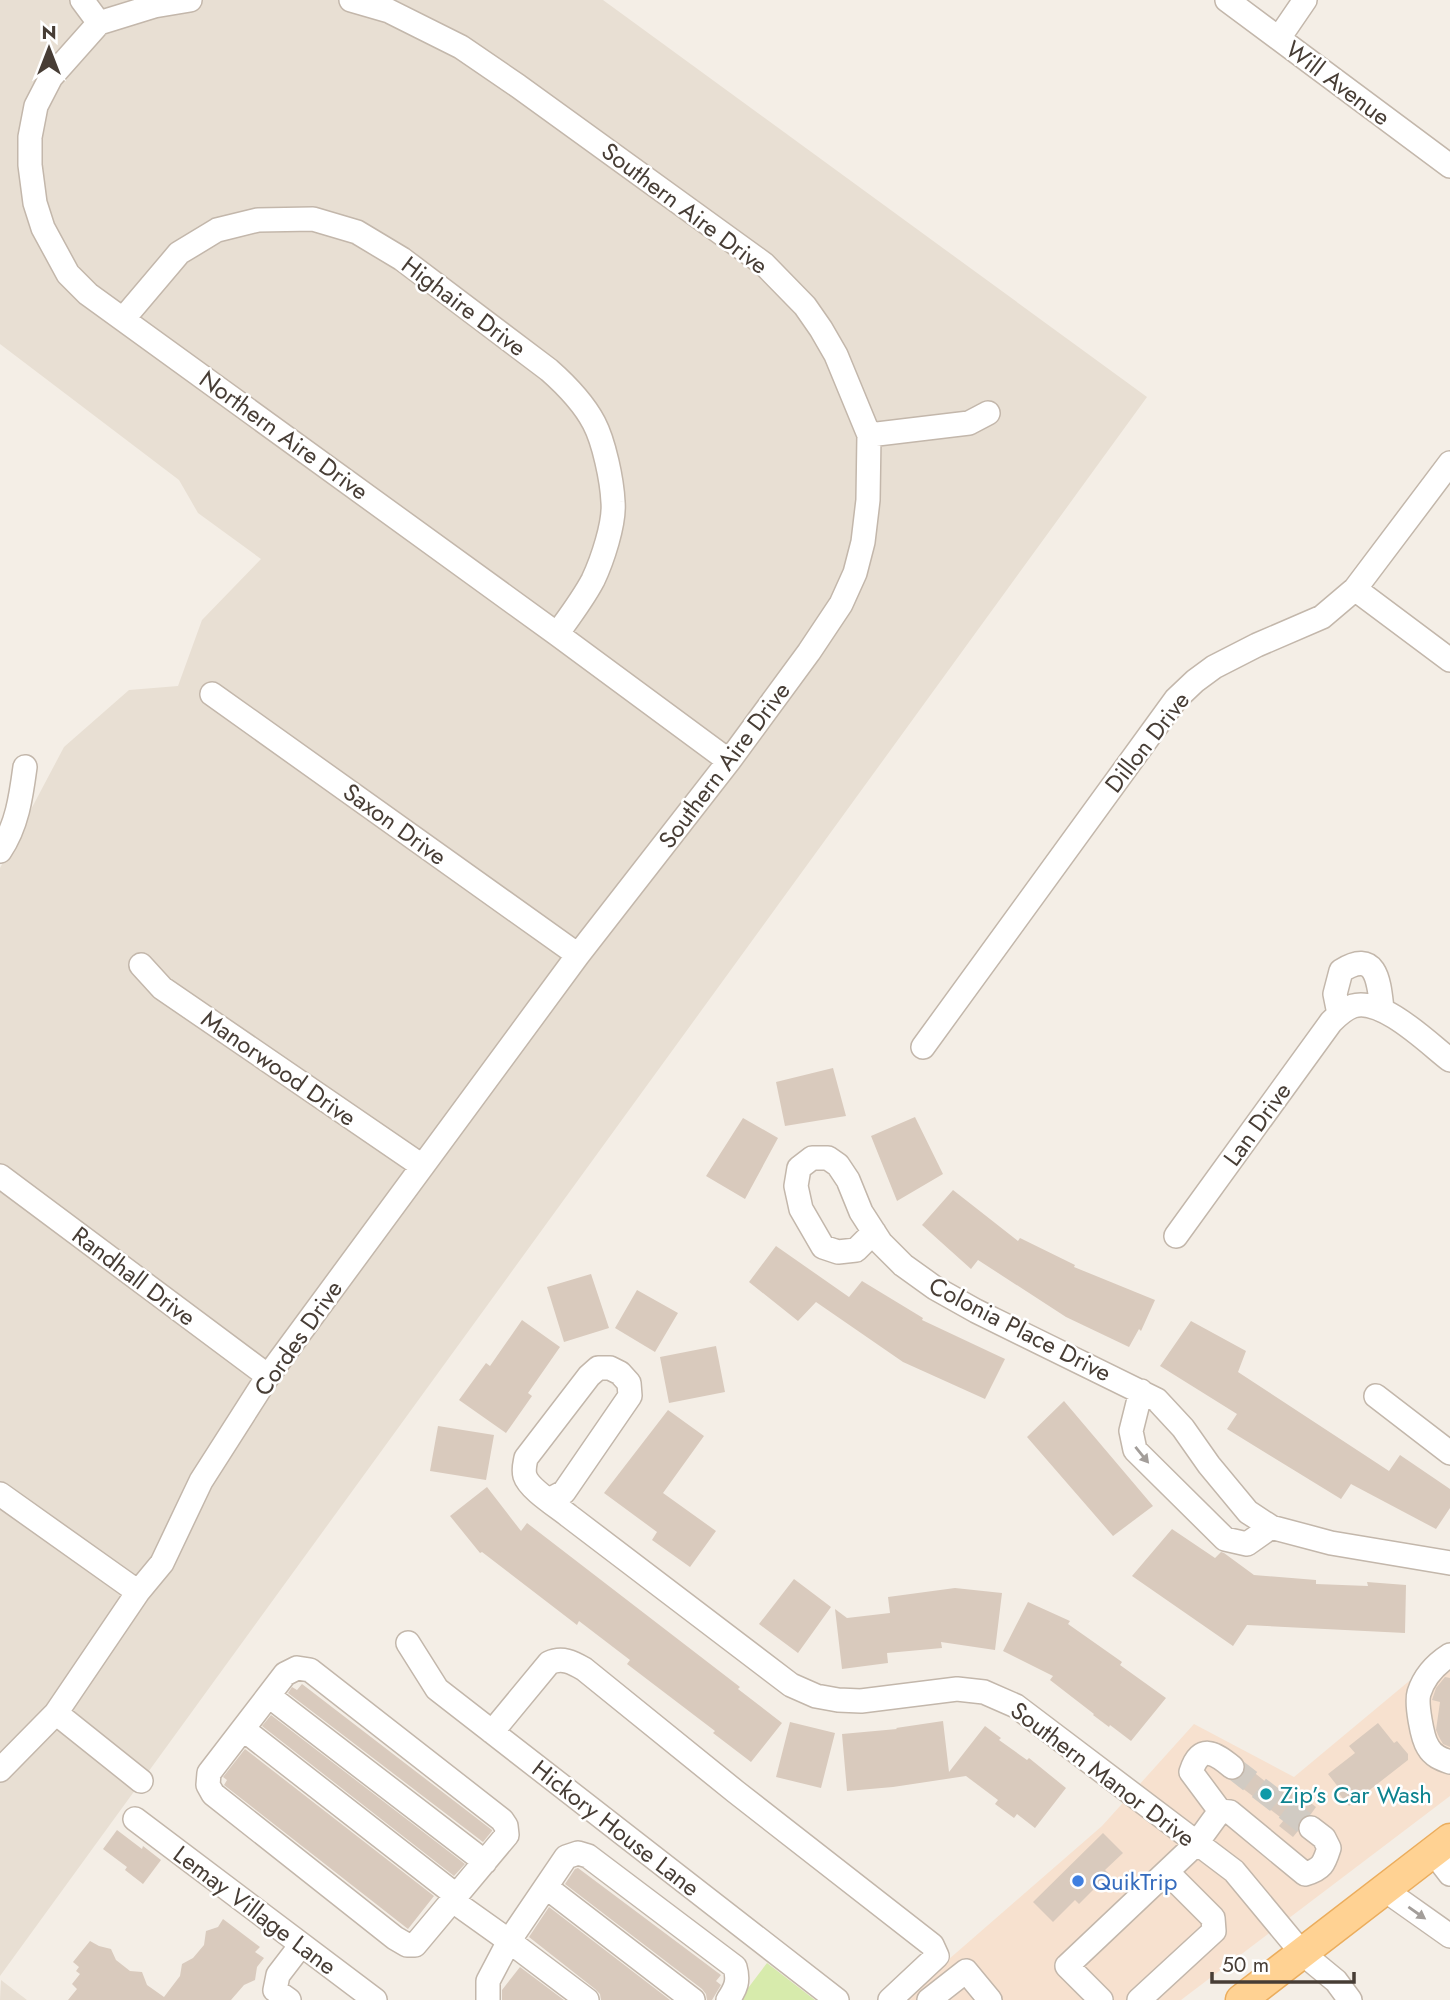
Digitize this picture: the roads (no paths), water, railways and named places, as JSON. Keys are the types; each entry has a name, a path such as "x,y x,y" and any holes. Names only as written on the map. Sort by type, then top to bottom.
{"main road":[{"path":"1241,2000 1385,1890 1444,1855"}],"street":[{"path":"82,0 99,23 154,6 190,0"},
{"name":"Southern Aire Drive","path":"351,0 389,11 461,47 764,264 805,306 821,329 869,435 868,500 863,542 855,573 841,604 729,761 611,913"},
{"name":"Will Avenue","path":"1227,0 1450,166"},
{"path":"1279,38 1306,0"},
{"name":"Northern Aire Drive","path":"99,23 51,77 36,106 30,137 30,165 35,203 43,228 68,274 88,294 729,761"},
{"name":"Highaire Drive","path":"124,318 179,253 217,230 258,220 313,219 357,232 401,258 568,386 594,423 603,446 614,504 611,522 594,577 557,634"},
{"path":"869,435 969,423 988,413"},
{"name":"Dillon Drive","path":"923,1047 1176,699 1214,667 1322,617 1355,589 1450,463"},
{"path":"1355,589 1450,660"},
{"name":"Saxon Drive","path":"212,694 578,955"},
{"path":"0,850 9,838 21,801 25,767"},
{"name":"Cordes Drive","path":"0,1770 56,1713 138,1592 162,1563 201,1481 268,1376 611,913"},
{"path":"1382,1009 1375,971 1366,964 1352,964 1341,971 1335,994 1339,1014 1355,1005 1382,1009 1450,1060"},
{"name":"Manorwood Drive","path":"141,965 162,988 422,1166"},
{"name":"Lan Drive","path":"1176,1236 1339,1014"},
{"name":"Randhall Drive","path":"0,1176 268,1376"},
{"name":"Colonia Place Drive","path":"874,1231 881,1243 903,1265 935,1288 1157,1400 1183,1428 1248,1512 1272,1527 1331,1543 1450,1563"},
{"name":"Southern Manor Drive","path":"549,1500 564,1492 630,1396 629,1383 620,1373 610,1368 598,1368 589,1376 526,1458 526,1479 549,1500 790,1685 817,1696 861,1701 957,1689 984,1692 1016,1706 1234,1871 1302,1954 1336,1980 1350,2000"},
{"name":"Colonia Place Drive","path":"1141,1391 1131,1431 1135,1450 1225,1539 1247,1544 1272,1527"},
{"path":"1376,1396 1450,1453"},
{"path":"0,1494 138,1592"},
{"name":"Hickory House Lane","path":"408,1643 437,1689 837,2000"},
{"path":"1450,1656 1430,1672 1418,1696 1427,1747 1434,1755 1450,1762"},
{"path":"492,1732 549,1663 566,1660 584,1669 932,1945 937,1956 890,2000"},
{"path":"298,1668 310,1670 502,1820 507,1836 415,1945 407,1945 214,1794 208,1785 209,1773 243,1729 285,1674 298,1668"},
{"path":"268,1696 485,1862"},
{"path":"56,1713 141,1781"},
{"path":"243,1729 587,2000"},
{"path":"1232,1767 1219,1756 1203,1754 1195,1760 1191,1772 1220,1811 1230,1812 1305,1874 1315,1871 1324,1863 1329,1848 1324,1838 1311,1828"},
{"path":"1101,2000 1067,1966 1196,1844 1220,1811"},
{"name":"Lemay Village Lane","path":"135,1819 375,2000"},
{"path":"488,2000 488,1981 509,1941 566,1857 578,1853 588,1856 735,1967 738,1979 728,2000"},
{"path":"1139,2000 1214,1931 1213,1918 1167,1872"},
{"path":"546,1887 693,2000"},
{"path":"1385,1890 1450,1936"},
{"path":"289,2000 275,1990 278,1975 301,1945"},
{"path":"929,2000 966,1971 990,2000"}],"tunnel":[{"path":"1232,1767 1311,1828"}],"place":[{"name":"Zip’s Car Wash","path":"1266,1794"},
{"name":"QuikTrip","path":"1078,1881"}]}
